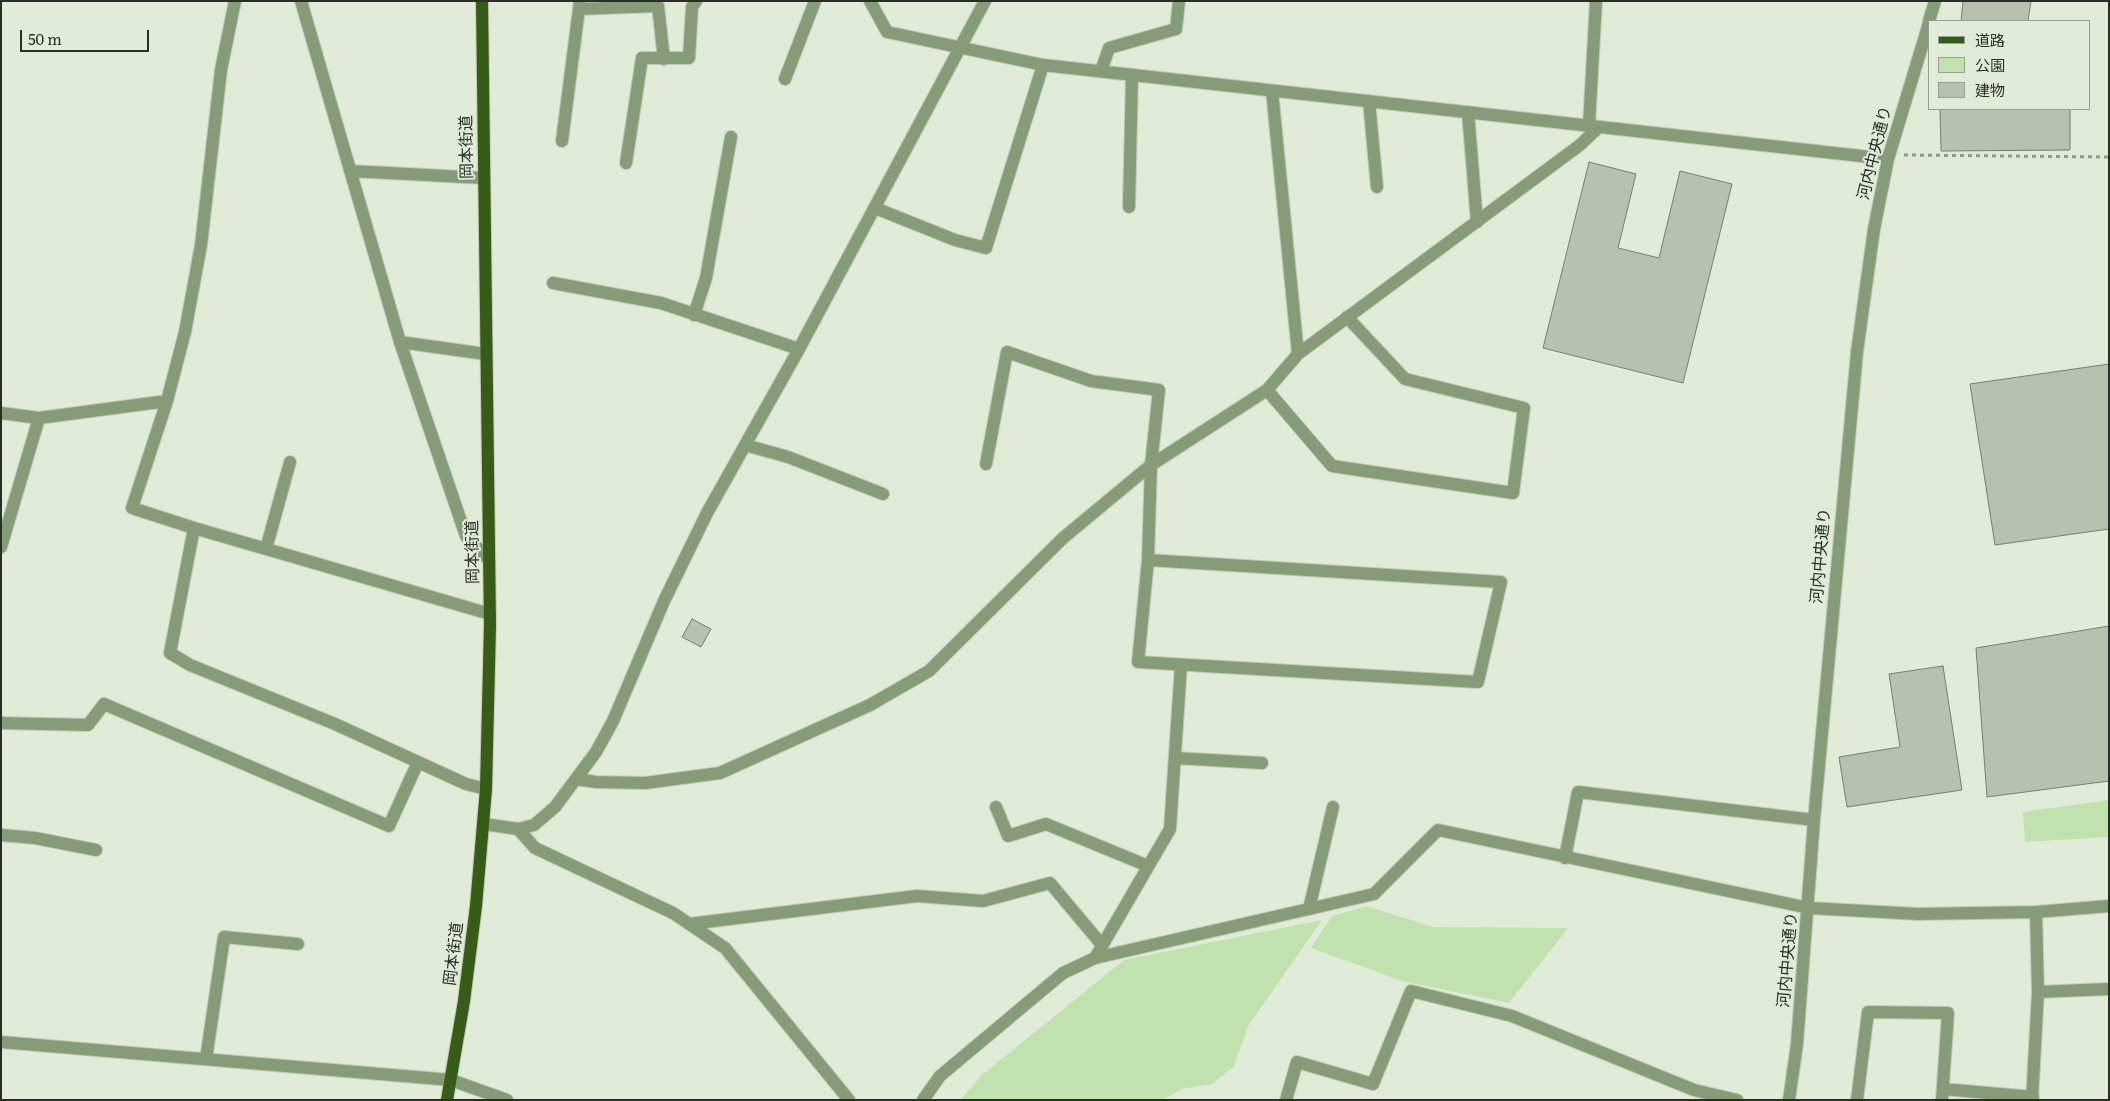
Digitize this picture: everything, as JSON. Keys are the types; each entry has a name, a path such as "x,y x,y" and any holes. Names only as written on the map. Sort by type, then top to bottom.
{"main road":[{"name":"岡本街道","path":"447,1100 471,944 486,789 490,614 485,354 482,1"}],"street":[{"path":"235,1 221,70 201,246 185,332 167,401 132,508 194,528 490,614"},
{"path":"301,1 400,342 466,536 489,560"},
{"path":"626,163 642,58 689,58 692,7 696,1"},
{"path":"785,79 815,1"},
{"path":"870,1 886,32 1043,65 1888,159"},
{"path":"484,824 518,829 534,825 545,817 596,752 613,721 689,548 799,349 984,1"},
{"path":"1101,71 1109,48 1176,29 1179,1"},
{"path":"576,779 596,782 645,783 720,773 870,705 928,671 1063,538 1151,465 1267,390 1298,354 1580,146 1594,126 1596,1"},
{"name":"河内中央通り","path":"1930,20 1935,1"},
{"path":"562,141 579,5 658,6 664,58"},
{"name":"河内中央通り","path":"1789,1100 1797,1044 1809,908 1814,820 1857,352 1874,229 1888,159 1928,25"},
{"path":"875,208 955,240 986,248 1043,65"},
{"path":"1129,206 1132,75"},
{"path":"1272,90 1298,354"},
{"path":"1369,101 1377,187"},
{"path":"1468,112 1476,222"},
{"path":"694,315 706,278 731,137"},
{"path":"350,171 484,178"},
{"path":"553,283 661,303 799,349"},
{"path":"1267,390 1332,466 1514,492 1524,408 1405,379 1347,317"},
{"path":"400,342 485,354"},
{"path":"986,464 1007,352 1091,381 1159,390 1151,465 1148,560 1138,662 1478,682 1500,582 1148,560"},
{"path":"1,413 39,418 167,401"},
{"path":"1,547 39,418"},
{"path":"745,445 788,457 883,494"},
{"path":"266,549 290,462"},
{"path":"194,528 170,653 190,665 335,724 466,784 486,789"},
{"path":"1095,958 1170,829 1181,665"},
{"path":"1,723 88,725 104,704 389,826 418,762"},
{"path":"1175,758 1262,763"},
{"path":"1565,858 1578,792 1814,820"},
{"path":"996,807 1008,836 1046,824 1148,866"},
{"path":"1309,909 1333,807"},
{"path":"518,829 535,848 673,913 725,948 848,1100"},
{"path":"923,1100 940,1076 1063,973 1095,958 1374,894 1438,830 1809,908 1918,914 2036,912 2109,906"},
{"path":"1,836 35,838 96,850"},
{"path":"689,924 917,896 983,901 1050,884 1102,945"},
{"path":"1857,1100 1868,1012 1948,1013 1943,1094 2033,1099 2038,992 2036,912"},
{"path":"206,1059 224,937 298,944"},
{"path":"2038,992 2109,989"},
{"path":"1286,1100 1297,1062 1373,1084 1411,991 1512,1016 1694,1090 1737,1100"},
{"path":"1,1042 451,1080 507,1100"}],"path":[{"path":"1894,140 1905,143 1903,155 2109,157"}],"green space":[{"path":"2109,800 2109,837 2025,842 2023,812"},
{"path":"1367,906 1433,927 1568,928 1509,1003 1402,981 1311,948 1332,916"},
{"path":"1322,920 1248,1026 1234,1066 1212,1084 1182,1089 1162,1100 960,1100 982,1075 1124,960"}],"building":[{"path":"1963,1 2031,1 2028,20 1961,20"},
{"path":"1940,110 2070,110 2070,150 1941,151"},
{"path":"1589,162 1636,174 1618,248 1659,258 1680,171 1732,184 1683,383 1543,348"},
{"path":"2109,364 2109,529 1995,545 1970,384"},
{"path":"692,619 711,629 701,647 682,637"},
{"path":"2109,626 2109,781 1987,797 1976,648"},
{"path":"1943,666 1962,790 1847,807 1839,757 1900,747 1889,674"}]}
